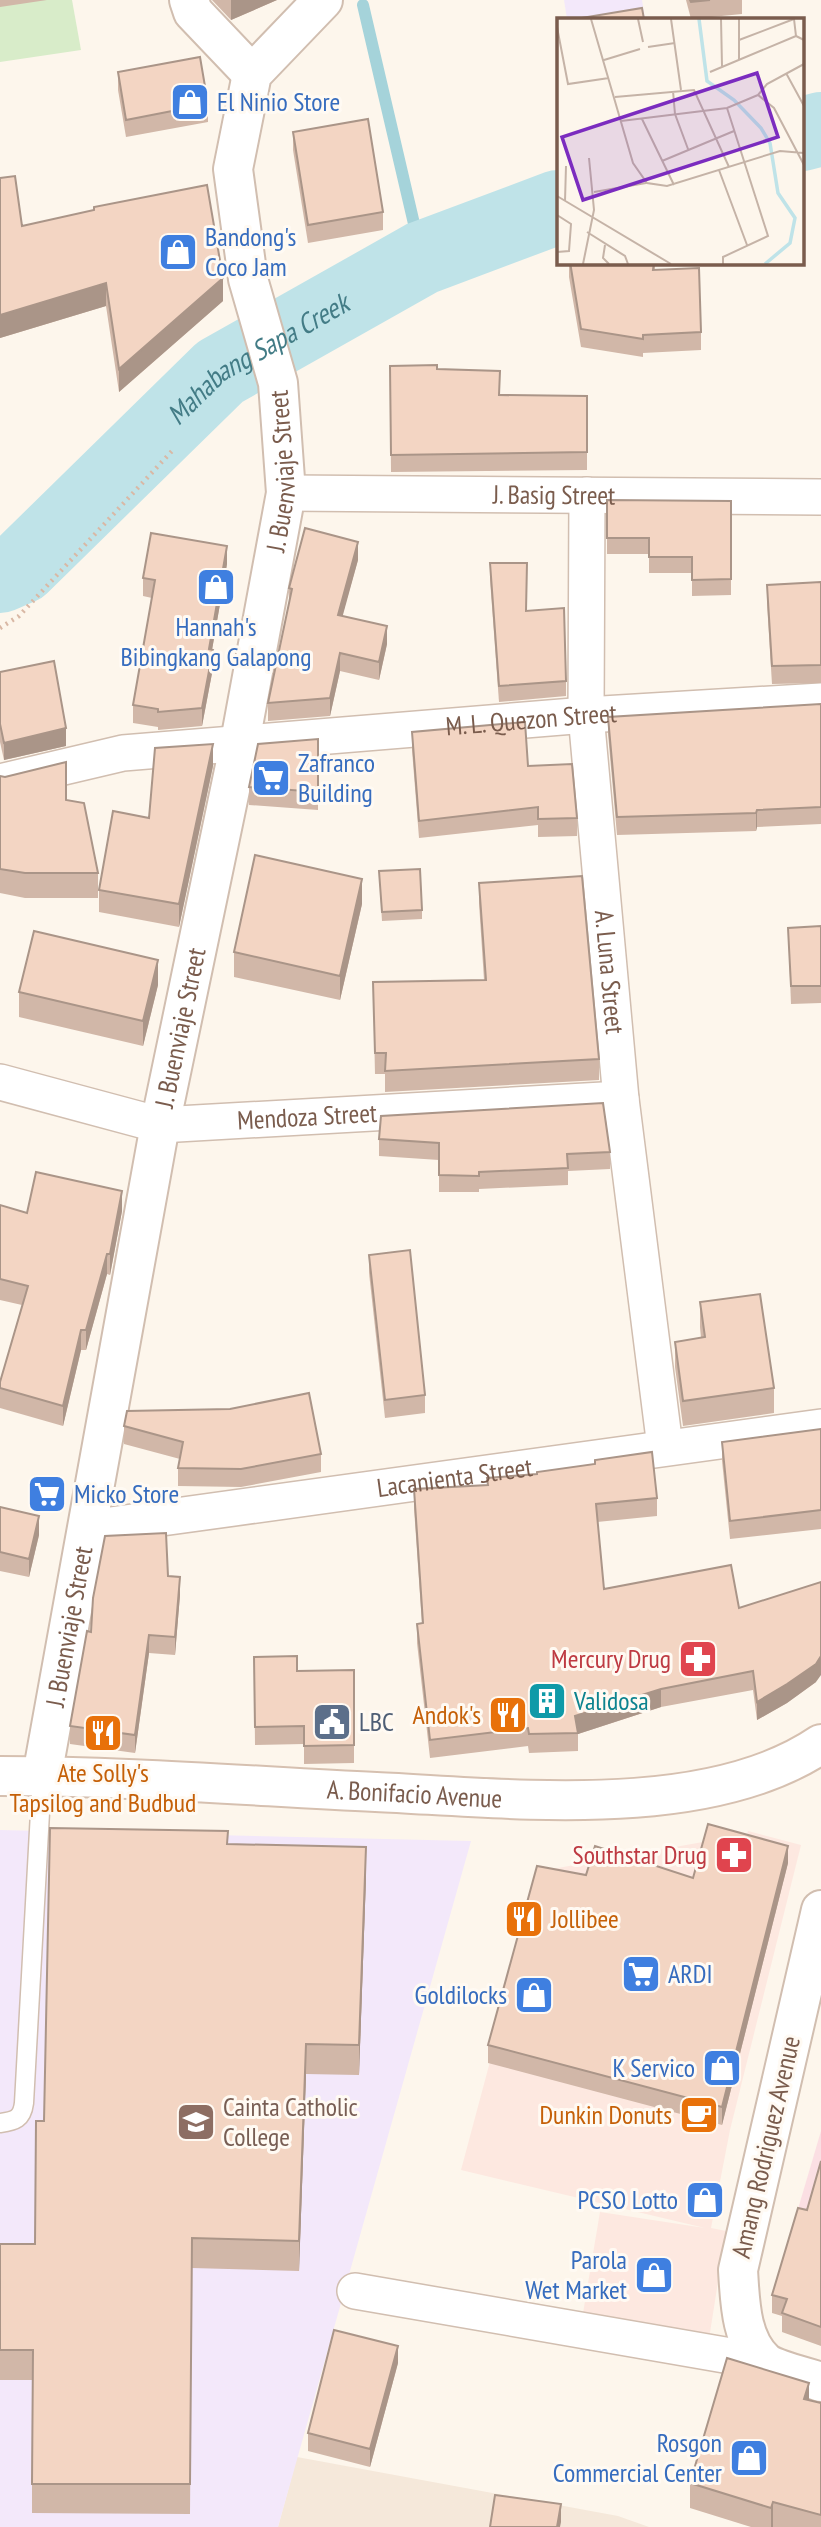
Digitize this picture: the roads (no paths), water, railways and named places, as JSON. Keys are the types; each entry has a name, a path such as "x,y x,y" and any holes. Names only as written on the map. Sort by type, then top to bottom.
{"street":[{"path":"188,0 193,12 252,74 323,0"},
{"name":"J. Buenviaje Street","path":"42,1776 160,1125 240,742 286,493 278,383 248,279 233,169 252,74"},
{"name":"J. Basig Street","path":"286,493 821,497"},
{"name":"A. Luna Street","path":"587,495 586,715 621,1099 665,1447"},
{"name":"M. L. Quezon Street","path":"0,782 123,752 586,715 821,701"},
{"name":"Mendoza Street","path":"0,1082 160,1125 621,1099"},
{"name":"Lacanienta Street","path":"89,1528 821,1427"},
{"name":"A. Bonifacio Avenue","path":"0,1776 569,1801 692,1791 783,1765 821,1744"},
{"name":"Amang Rodriguez Avenue","path":"765,2362 749,2339 743,2322 738,2270 821,1910"},
{"path":"355,2291 765,2362 821,2382"}],"lane":[{"path":"0,2123 15,2122 23,2114 42,1776"}],"waterway":[{"path":"363,5 422,258"},
{"name":"Mahabang Sapa Creek","path":"804,133 821,129"},
{"name":"Mahabang Sapa Creek","path":"0,576 21,567 220,372 422,258 557,207"}],"place":[{"name":"El Ninio Store","path":"190,102"},
{"name":"Bandong's Coco Jam","path":"178,252"},
{"name":"Hannah's Bibingkang Galapong","path":"216,587"},
{"name":"Zafranco Building","path":"271,778"},
{"name":"Micko Store","path":"47,1494"},
{"name":"Mercury Drug","path":"698,1659"},
{"name":"Validosa","path":"547,1701"},
{"name":"Andok's","path":"508,1715"},
{"name":"LBC","path":"332,1722"},
{"name":"Ate Solly's Tapsilog and Budbud","path":"103,1733"},
{"name":"Southstar Drug","path":"734,1855"},
{"name":"Jollibee","path":"524,1919"},
{"name":"ARDI","path":"641,1974"},
{"name":"Goldilocks","path":"534,1995"},
{"name":"K Servico","path":"722,2068"},
{"name":"Dunkin Donuts","path":"699,2115"},
{"name":"Cainta Catholic College","path":"196,2122"},
{"name":"PCSO Lotto","path":"705,2200"},
{"name":"Parola Wet Market","path":"654,2275"},
{"name":"Rosgon Commercial Center","path":"749,2458"}]}
